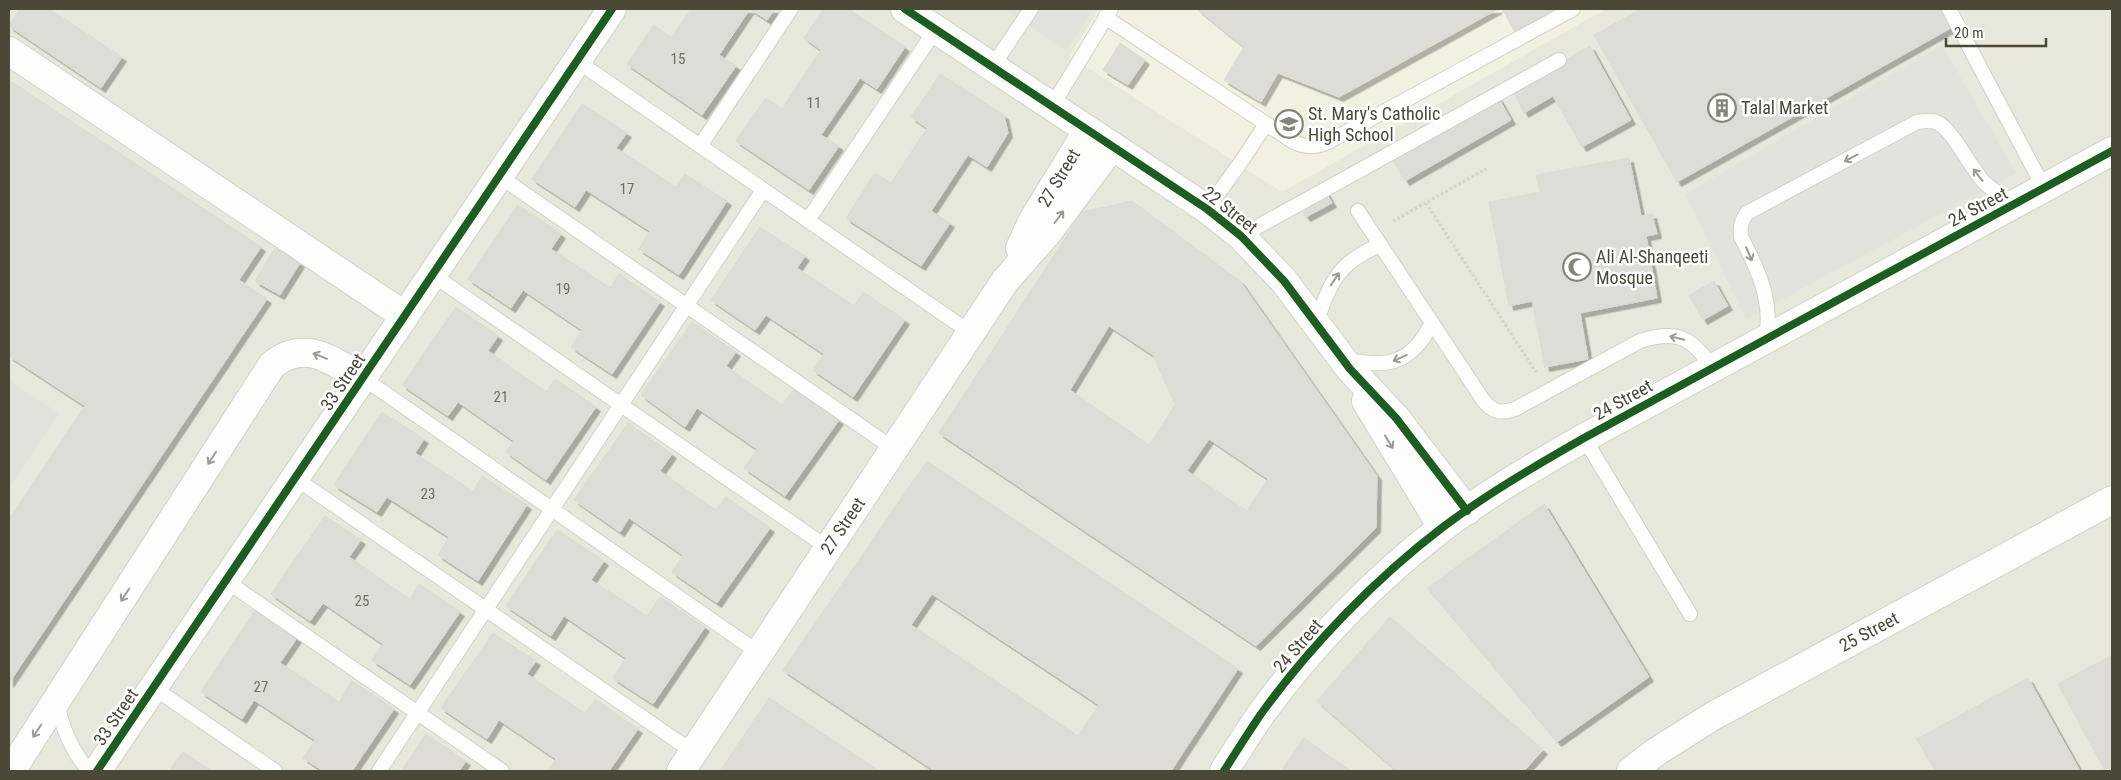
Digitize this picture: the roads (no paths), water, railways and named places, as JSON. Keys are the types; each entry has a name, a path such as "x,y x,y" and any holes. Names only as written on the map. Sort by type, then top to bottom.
{"street":[{"name":"33 Street","path":"97,771 612,9"},
{"name":"22 Street","path":"905,9 1207,209 1241,236 1284,281 1346,364 1396,418 1467,511"},
{"path":"9,52 405,316"},
{"name":"27 Street","path":"687,762 1005,281 1034,220 1088,130"},
{"name":"27 Street","path":"1005,281 1049,231 1112,146"},
{"name":"24 Street","path":"1224,771 1262,713 1316,646 1376,584 1442,527 1514,478 1584,438 2112,151"},
{"path":"11,771 272,365 282,357 293,353 306,352 318,354 363,378"},
{"name":"22 Street","path":"1346,364 1381,428 1442,527"},
{"name":"25 Street","path":"1631,771 1656,752 1713,716 2112,500"}],"lane":[{"path":"700,146 791,9"},
{"path":"992,66 1031,9"},
{"path":"1052,106 1108,13 1266,124 1301,145 1321,146 1573,9"},
{"path":"1949,9 2044,188"},
{"path":"808,220 936,29"},
{"path":"1241,236 1559,60"},
{"path":"577,62 971,333"},
{"path":"1766,338 1769,314 1768,301 1741,237 1740,228 1742,220 1747,213 1756,208 1917,122 1926,120 1943,126 1979,176 1993,191 2017,203"},
{"path":"1207,209 1266,124"},
{"path":"499,176 894,449"},
{"path":"379,771 763,190"},
{"path":"1358,211 1489,407 1497,412 1506,412 1640,341 1661,335 1682,338 1701,350 1712,368"},
{"path":"1316,324 1332,281 1345,265 1380,245"},
{"path":"433,275 828,548"},
{"path":"1346,364 1388,363 1407,355 1422,341 1432,323"},
{"path":"363,378 759,653"},
{"path":"1584,438 1690,614"},
{"path":"295,478 486,610 687,762"},
{"path":"226,581 502,771"},
{"path":"154,688 275,771"},
{"path":"56,702 61,723 69,743 89,771"}],"place":[{"name":"Talal Market","path":"1722,108"},
{"name":"St. Mary's Catholic High School","path":"1289,124"},
{"name":"Ali Al-Shanqeeti Mosque","path":"1577,267"}]}
